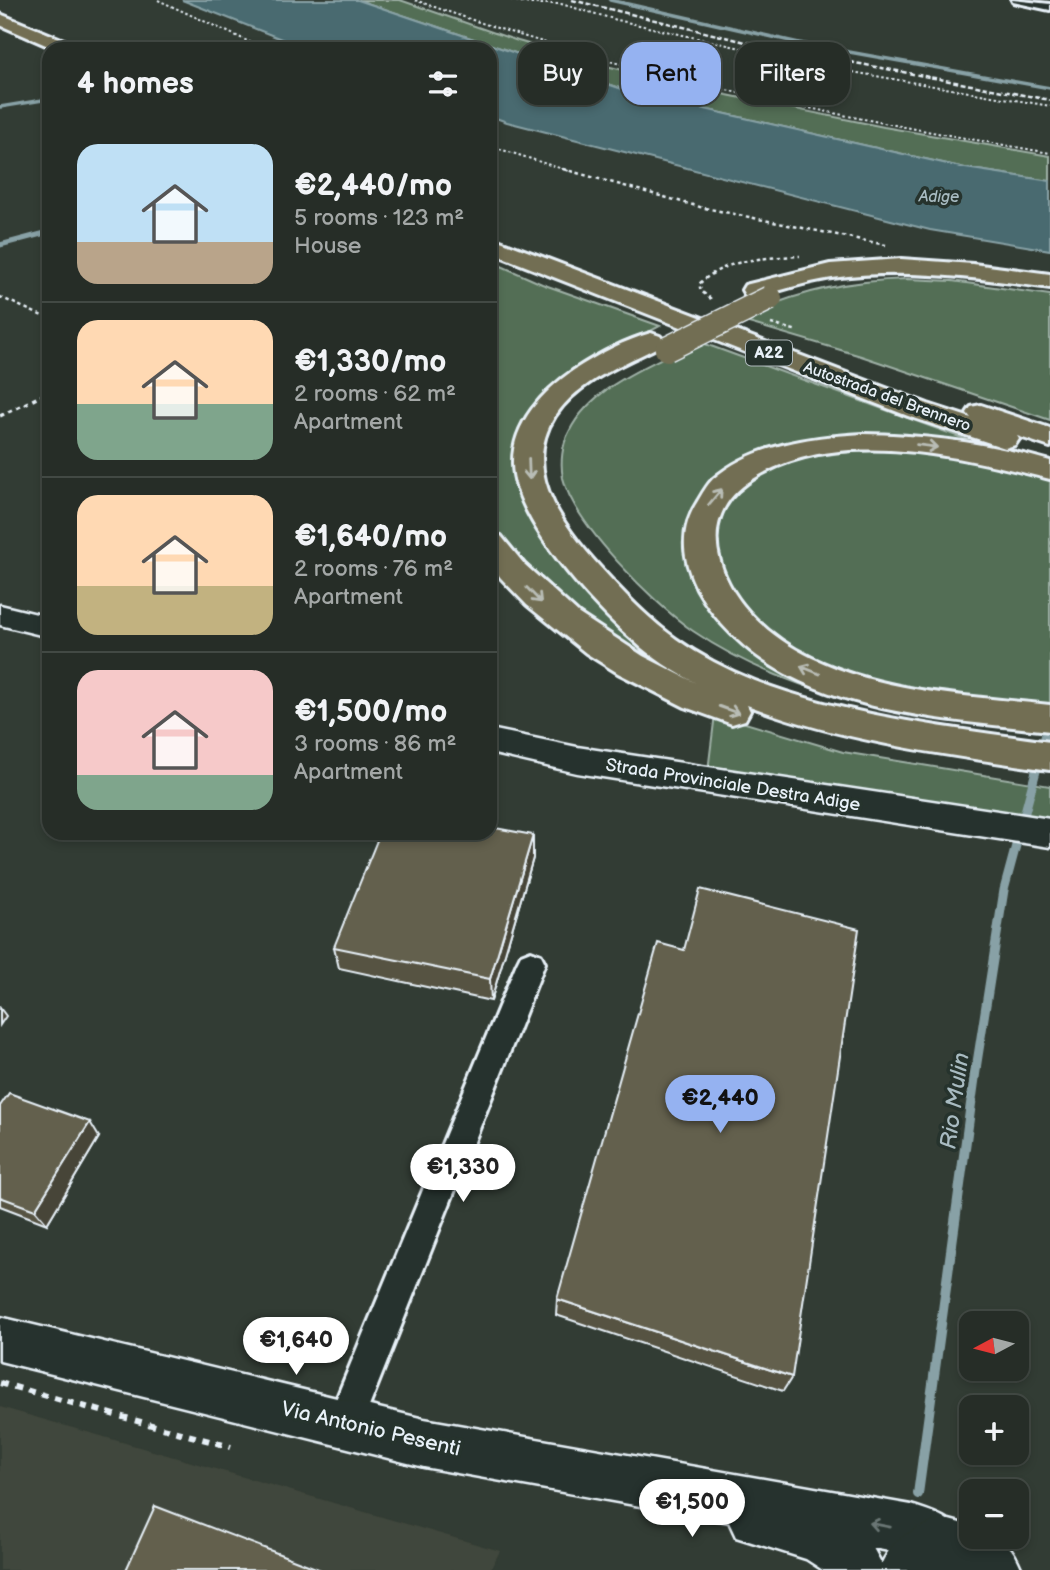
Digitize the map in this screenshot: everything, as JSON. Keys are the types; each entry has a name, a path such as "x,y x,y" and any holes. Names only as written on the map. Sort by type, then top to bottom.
{"highway":[{"path":"0,19 54,42"},
{"path":"0,33 42,52"},
{"name":"Autostrada del Brennero","path":"497,234 555,259 1050,438"},
{"name":"Autostrada del Brennero","path":"497,247 918,410 1050,454"},
{"path":"1050,281 932,266 878,265 801,275 659,345 605,363 556,397 539,420 530,445 530,482 537,503 553,531 585,571 653,640 710,675 741,690 807,714 862,728 998,740 1050,718"},
{"path":"762,294 825,282 892,275 944,276 1050,289"},
{"path":"878,376 1050,429"},
{"path":"1050,470 927,446 884,442 831,444 775,456 746,470 725,485 703,514 699,534 700,558 705,576 719,600 741,625 771,649 799,666 886,695 998,740 1050,756"},
{"path":"497,553 551,610 629,663 700,698 774,726 840,743 998,740 1050,736"},
{"path":"998,740 1050,777"}],"main road":[{"path":"0,615 42,625"},
{"name":"Strada Provinciale Destra Adige","path":"497,743 577,760 1050,833"},
{"path":"925,1558 964,1550 984,1560 994,1570"}],"street":[{"path":"1017,0 1050,7"},
{"path":"344,1424 531,963"},
{"name":"Via Antonio Pesenti","path":"0,1339 424,1443 911,1530 929,1536 925,1558"},
{"name":"Via Antonio Pesenti","path":"579,1472 823,1539 845,1553 860,1570"}],"path":[{"path":"158,0 250,42"},
{"path":"415,0 478,25 646,73 891,126 1050,153"},
{"path":"511,0 530,4 561,4 617,20 829,68 1050,106"},
{"path":"497,148 598,180 700,207 891,245"},
{"path":"0,297 42,316"},
{"path":"0,416 42,395"},
{"path":"0,1383 231,1447"}],"shaded area":[{"path":"0,1407 500,1551 490,1570 0,1570"}],"green space":[{"path":"358,0 400,0 521,42 518,42 518,54 497,47 497,42 483,42"},
{"path":"607,66 621,70 621,89 607,84"},
{"path":"721,94 735,97 735,105 776,105 1050,156 1050,181 965,168 687,105 721,105"},
{"path":"497,264 542,284 660,326 587,365 515,466 521,492 535,524 557,556 753,707 780,717 738,705 698,689 581,623 497,539"},
{"path":"907,279 952,281 1050,295 1050,420 861,356 749,323 753,312 809,292 866,282"},
{"path":"697,341 998,451 926,440 753,457 690,563 848,699 767,671 729,653 693,631 658,602 618,562 582,518 570,497 563,478 562,454 567,437 579,416 593,401 625,378"},
{"path":"874,449 963,459 1050,478 1050,709 871,680 816,663 765,632 721,579 714,525 728,499 744,484 769,469 802,458"},
{"path":"715,714 843,752 1050,786 1050,820 708,771"}],"water":[{"name":"Adige","path":"182,0 358,0 483,42 289,42"},
{"name":"Adige","path":"497,47 518,54 518,105 607,105 607,84 621,89 621,105 687,105 965,168 1050,181 1050,250 930,230 497,118"}],"building":[{"path":"497,828 533,835 490,979 334,947 377,840 497,840"},
{"path":"700,889 859,929 792,1377 557,1299 658,943 684,950"},
{"path":"9,1093 90,1122 35,1210 0,1197 0,1106"},
{"path":"155,1506 321,1570 126,1570"}],"waterway":[{"path":"610,0 799,43 1050,88"},
{"path":"0,107 42,100"},
{"path":"0,245 42,234"},
{"name":"Rio Mulin","path":"976,1069 1004,890 1050,719"},
{"name":"Rio Mulin","path":"918,1494 976,1067"}],"railway":[{"path":"572,0 750,43 1050,100"}]}
